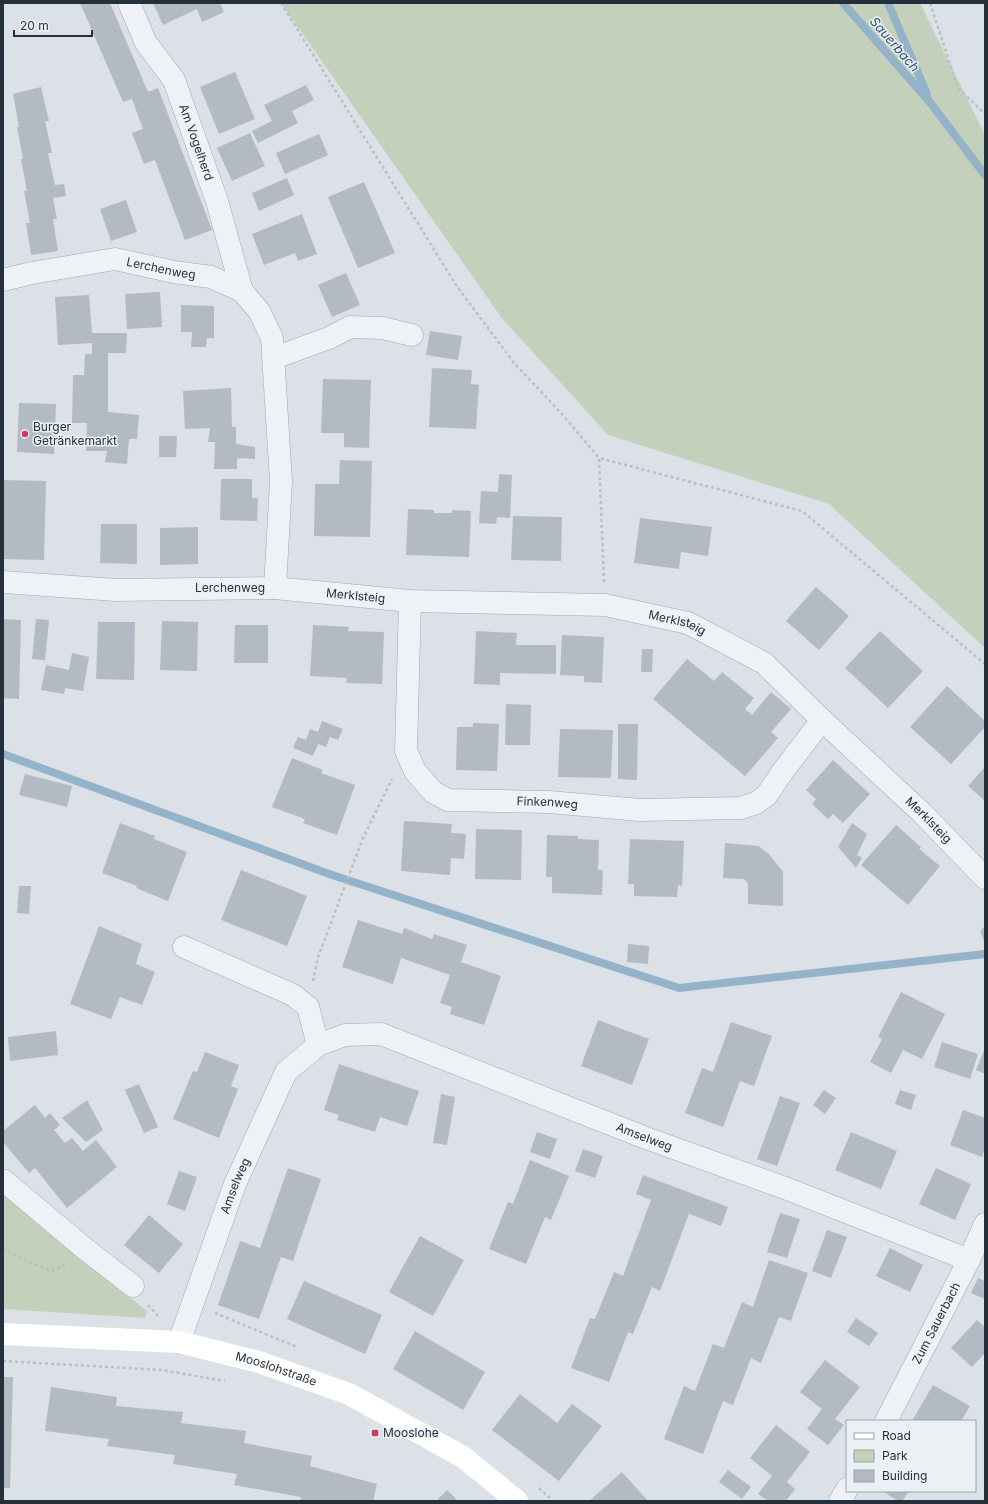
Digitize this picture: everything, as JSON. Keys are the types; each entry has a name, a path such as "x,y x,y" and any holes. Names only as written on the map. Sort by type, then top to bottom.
{"street":[{"name":"Am Vogelherd","path":"129,3 146,43 174,80 217,201 242,291"},
{"name":"Lerchenweg","path":"3,280 32,273 116,259 174,272 210,277 242,291 259,311 272,338 281,482 275,588 116,590 3,582"},
{"path":"274,358 329,338 350,327 382,328 412,335"},
{"name":"Merklsteig","path":"275,588 410,602 605,605 688,623 764,663 822,720 922,813 985,878"},
{"name":"Finkenweg","path":"410,602 406,752 415,771 433,792 448,800 549,802 640,810 741,808 756,803 766,796 782,771 822,720"},
{"path":"184,947 293,995 308,1007 318,1045"},
{"name":"Amselweg","path":"179,1342 235,1184 286,1072 318,1045 345,1035 381,1034 646,1138 792,1191 969,1260"},
{"path":"3,1180 84,1248 133,1286"},
{"name":"Zum Sauerbach","path":"887,1420 969,1260 985,1224"},
{"name":"Mooslohstraße","path":"3,1334 179,1342 259,1362 349,1394 463,1456 517,1501"},
{"path":"840,1501 846,1491"}],"path":[{"path":"281,3 456,285 514,363 562,414 599,458 802,511 985,664"},
{"path":"930,3 958,88 985,114"},
{"path":"599,458 605,605"},
{"path":"308,1007 318,957 363,838 406,752"},
{"path":"3,1248 22,1259 51,1271 67,1264 84,1248"},
{"path":"3,1361 162,1370 230,1382"}],"green space":[{"path":"281,3 920,3 985,135 985,648 829,504 608,435 501,317"},
{"path":"3,1192 38,1225 147,1311 145,1318 3,1309"}],"building":[{"path":"80,3 110,3 148,92 158,88 212,230 185,240 155,160 144,164 132,133 143,129 132,99 123,102"},
{"path":"153,3 220,3 224,12 202,22 197,9 163,25"},
{"path":"235,72 255,119 219,134 200,87"},
{"path":"306,85 314,100 292,111 298,123 258,143 252,131 272,121 264,105"},
{"path":"41,87 49,121 45,121 52,153 48,153 55,185 64,184 66,196 53,198 57,219 53,219 58,251 31,255 26,223 30,223 24,191 27,191 21,159 23,159 13,94"},
{"path":"250,133 265,166 232,181 217,148"},
{"path":"319,134 328,155 285,174 276,153"},
{"path":"287,178 294,195 259,211 252,193"},
{"path":"364,182 395,253 358,268 328,197"},
{"path":"126,200 137,232 111,241 100,209"},
{"path":"302,214 317,254 298,261 295,253 264,265 252,234"},
{"path":"346,273 360,305 332,317 318,285"},
{"path":"160,292 162,327 127,329 125,294"},
{"path":"89,295 92,333 127,333 126,353 108,353 108,412 139,415 137,439 129,439 127,464 105,462 107,451 86,451 87,423 72,423 73,375 84,375 85,354 92,354 92,343 58,345 55,297"},
{"path":"181,305 214,306 214,338 207,338 206,347 191,347 192,332 181,332"},
{"path":"430,331 462,336 458,360 426,355"},
{"path":"432,368 472,370 471,384 479,385 476,429 429,427"},
{"path":"323,379 371,380 369,448 344,447 344,433 321,433"},
{"path":"231,388 232,427 236,427 236,444 255,447 255,459 237,458 237,469 214,469 215,442 208,442 210,428 185,429 183,391"},
{"path":"19,403 56,404 54,454 17,452"},
{"path":"159,436 177,436 176,457 159,457"},
{"path":"340,460 372,461 370,537 314,536 315,484 339,484"},
{"path":"499,474 512,475 510,518 497,517 496,524 479,523 481,491 498,492"},
{"path":"221,479 252,479 252,498 258,498 257,521 220,520"},
{"path":"3,480 46,481 44,560 3,559"},
{"path":"408,509 434,510 434,513 452,513 452,510 471,511 469,557 406,555"},
{"path":"513,516 562,517 561,561 511,560"},
{"path":"640,518 712,527 708,556 681,552 679,569 634,563"},
{"path":"101,524 137,524 137,564 100,563"},
{"path":"198,527 198,564 160,565 160,528"},
{"path":"816,587 849,616 819,650 786,621"},
{"path":"3,619 21,620 19,699 3,698"},
{"path":"36,619 49,620 45,660 32,659"},
{"path":"162,621 198,622 197,671 160,670"},
{"path":"98,622 135,622 134,680 96,679"},
{"path":"235,625 268,625 268,663 234,663"},
{"path":"313,625 349,627 348,631 384,632 382,684 346,683 347,678 310,676"},
{"path":"476,631 517,633 516,645 556,645 556,674 500,673 500,685 474,684"},
{"path":"880,631 923,671 888,708 845,668"},
{"path":"562,635 604,637 602,683 584,682 584,676 560,675"},
{"path":"642,649 653,649 652,672 641,672"},
{"path":"72,653 89,657 83,691 65,688 64,694 41,690 46,665 69,670"},
{"path":"687,659 714,681 722,672 754,698 745,709 752,715 771,692 791,709 771,732 778,738 745,776 653,699"},
{"path":"947,686 985,721 985,727 951,764 910,727"},
{"path":"506,704 531,705 530,745 505,745"},
{"path":"322,721 343,729 338,740 330,737 326,747 318,744 313,756 293,748 298,737 306,740 310,729 318,732"},
{"path":"473,723 499,724 497,771 456,770 457,727 473,727"},
{"path":"618,724 638,724 637,780 618,779"},
{"path":"560,729 613,730 611,778 558,777"},
{"path":"292,758 323,770 321,773 355,785 337,835 303,823 305,819 272,807"},
{"path":"833,760 870,794 843,823 833,814 828,819 812,804 816,799 806,790"},
{"path":"985,767 985,801 968,786"},
{"path":"25,774 72,786 67,807 19,795"},
{"path":"404,821 452,824 451,833 466,834 464,859 451,858 450,875 401,871"},
{"path":"120,823 155,836 154,839 187,852 168,901 136,888 137,886 102,873"},
{"path":"852,823 867,834 857,855 862,858 856,868 838,847"},
{"path":"896,825 921,847 919,849 940,866 908,905 861,865"},
{"path":"476,829 522,830 521,880 475,879"},
{"path":"547,835 578,836 578,839 599,840 598,870 603,870 602,895 552,893 552,877 546,877"},
{"path":"630,839 684,841 682,886 678,885 677,897 634,896 634,884 628,884"},
{"path":"725,843 758,846 769,854 783,872 783,906 748,904 748,884 744,879 723,878"},
{"path":"241,870 307,896 287,946 221,920"},
{"path":"19,886 31,886 29,914 17,913"},
{"path":"358,920 402,934 404,928 432,939 434,934 467,945 461,962 501,976 484,1025 450,1014 452,1007 440,1003 450,975 401,958 393,984 342,967"},
{"path":"99,926 142,944 136,964 155,972 142,1005 120,997 111,1019 70,1004"},
{"path":"985,926 985,944 980,931"},
{"path":"628,944 649,946 648,964 627,962"},
{"path":"901,992 945,1014 922,1059 903,1050 891,1073 870,1062 882,1039 878,1037"},
{"path":"598,1020 649,1039 632,1085 581,1066"},
{"path":"731,1022 772,1036 754,1086 740,1081 723,1127 685,1113 702,1068 713,1072"},
{"path":"56,1031 58,1055 10,1061 8,1037"},
{"path":"942,1042 978,1054 970,1079 934,1067"},
{"path":"985,1048 985,1074 976,1070"},
{"path":"205,1052 239,1065 231,1086 238,1089 219,1138 173,1119 193,1071 197,1072"},
{"path":"339,1064 419,1091 407,1126 380,1117 375,1132 337,1120 339,1115 324,1110"},
{"path":"139,1084 158,1127 144,1133 125,1090"},
{"path":"824,1090 836,1098 825,1114 813,1105"},
{"path":"900,1090 916,1095 911,1110 895,1104"},
{"path":"441,1094 455,1097 447,1145 433,1143"},
{"path":"780,1096 800,1103 777,1166 757,1159"},
{"path":"87,1100 103,1130 86,1142 62,1118"},
{"path":"35,1105 45,1118 50,1113 60,1125 54,1130 65,1143 72,1138 83,1151 96,1140 117,1167 67,1208 35,1168 29,1173 3,1142 3,1131"},
{"path":"963,1110 985,1118 985,1148 982,1157 950,1145"},
{"path":"537,1132 557,1139 550,1159 530,1152"},
{"path":"851,1132 897,1151 881,1189 835,1170"},
{"path":"583,1149 603,1156 595,1178 575,1171"},
{"path":"530,1160 569,1176 551,1220 545,1217 526,1264 489,1249 508,1202 513,1204"},
{"path":"288,1168 321,1179 293,1261 281,1257 259,1319 218,1305 240,1241 260,1248"},
{"path":"936,1168 971,1184 955,1220 919,1204"},
{"path":"179,1171 197,1177 185,1211 167,1204"},
{"path":"643,1175 728,1207 721,1226 689,1214 660,1291 652,1287 633,1334 628,1332 609,1382 571,1368 590,1318 595,1319 614,1272 623,1276 651,1200 636,1194"},
{"path":"780,1213 800,1219 787,1258 767,1252"},
{"path":"149,1215 183,1244 159,1273 124,1245"},
{"path":"827,1230 847,1237 831,1278 812,1271"},
{"path":"420,1236 464,1260 433,1316 389,1292"},
{"path":"890,1248 923,1265 910,1292 876,1276"},
{"path":"769,1260 808,1273 791,1321 779,1317 761,1363 751,1358 733,1405 723,1401 703,1454 664,1439 684,1386 695,1391 713,1344 724,1348 742,1302 753,1307"},
{"path":"978,1278 985,1281 985,1299 971,1293"},
{"path":"304,1281 382,1315 365,1354 287,1319"},
{"path":"856,1318 878,1333 869,1346 847,1332"},
{"path":"977,1320 985,1327 985,1353 972,1367 951,1348"},
{"path":"415,1331 485,1372 463,1410 393,1369"},
{"path":"825,1360 860,1387 835,1419 844,1425 828,1445 807,1429 822,1409 800,1392"},
{"path":"3,1377 13,1377 10,1488 3,1488"},
{"path":"933,1385 970,1406 962,1420 913,1420"},
{"path":"51,1387 117,1397 116,1406 183,1412 181,1423 246,1431 244,1443 312,1456 310,1466 377,1484 373,1501 300,1501 301,1497 234,1485 237,1474 173,1464 175,1455 107,1446 109,1439 45,1431"},
{"path":"520,1394 557,1423 572,1404 602,1426 559,1481 492,1430"},
{"path":"776,1425 810,1452 787,1482 795,1489 786,1501 768,1501 758,1494 772,1476 750,1458"},
{"path":"728,1470 751,1487 742,1499 719,1482"},
{"path":"622,1472 648,1501 589,1501"},
{"path":"447,1490 458,1501 436,1501"},
{"path":"884,1492 908,1492 902,1501 898,1501"}],"waterway":[{"name":"Sauerbach","path":"843,3 929,101 985,175"},
{"name":"Sauerbach","path":"888,3 927,94"},
{"path":"3,754 332,875 679,988 985,954"}],"place":[{"name":"Burger Getränkemarkt","path":"25,434"},
{"name":"Mooslohe","path":"375,1433"}]}
